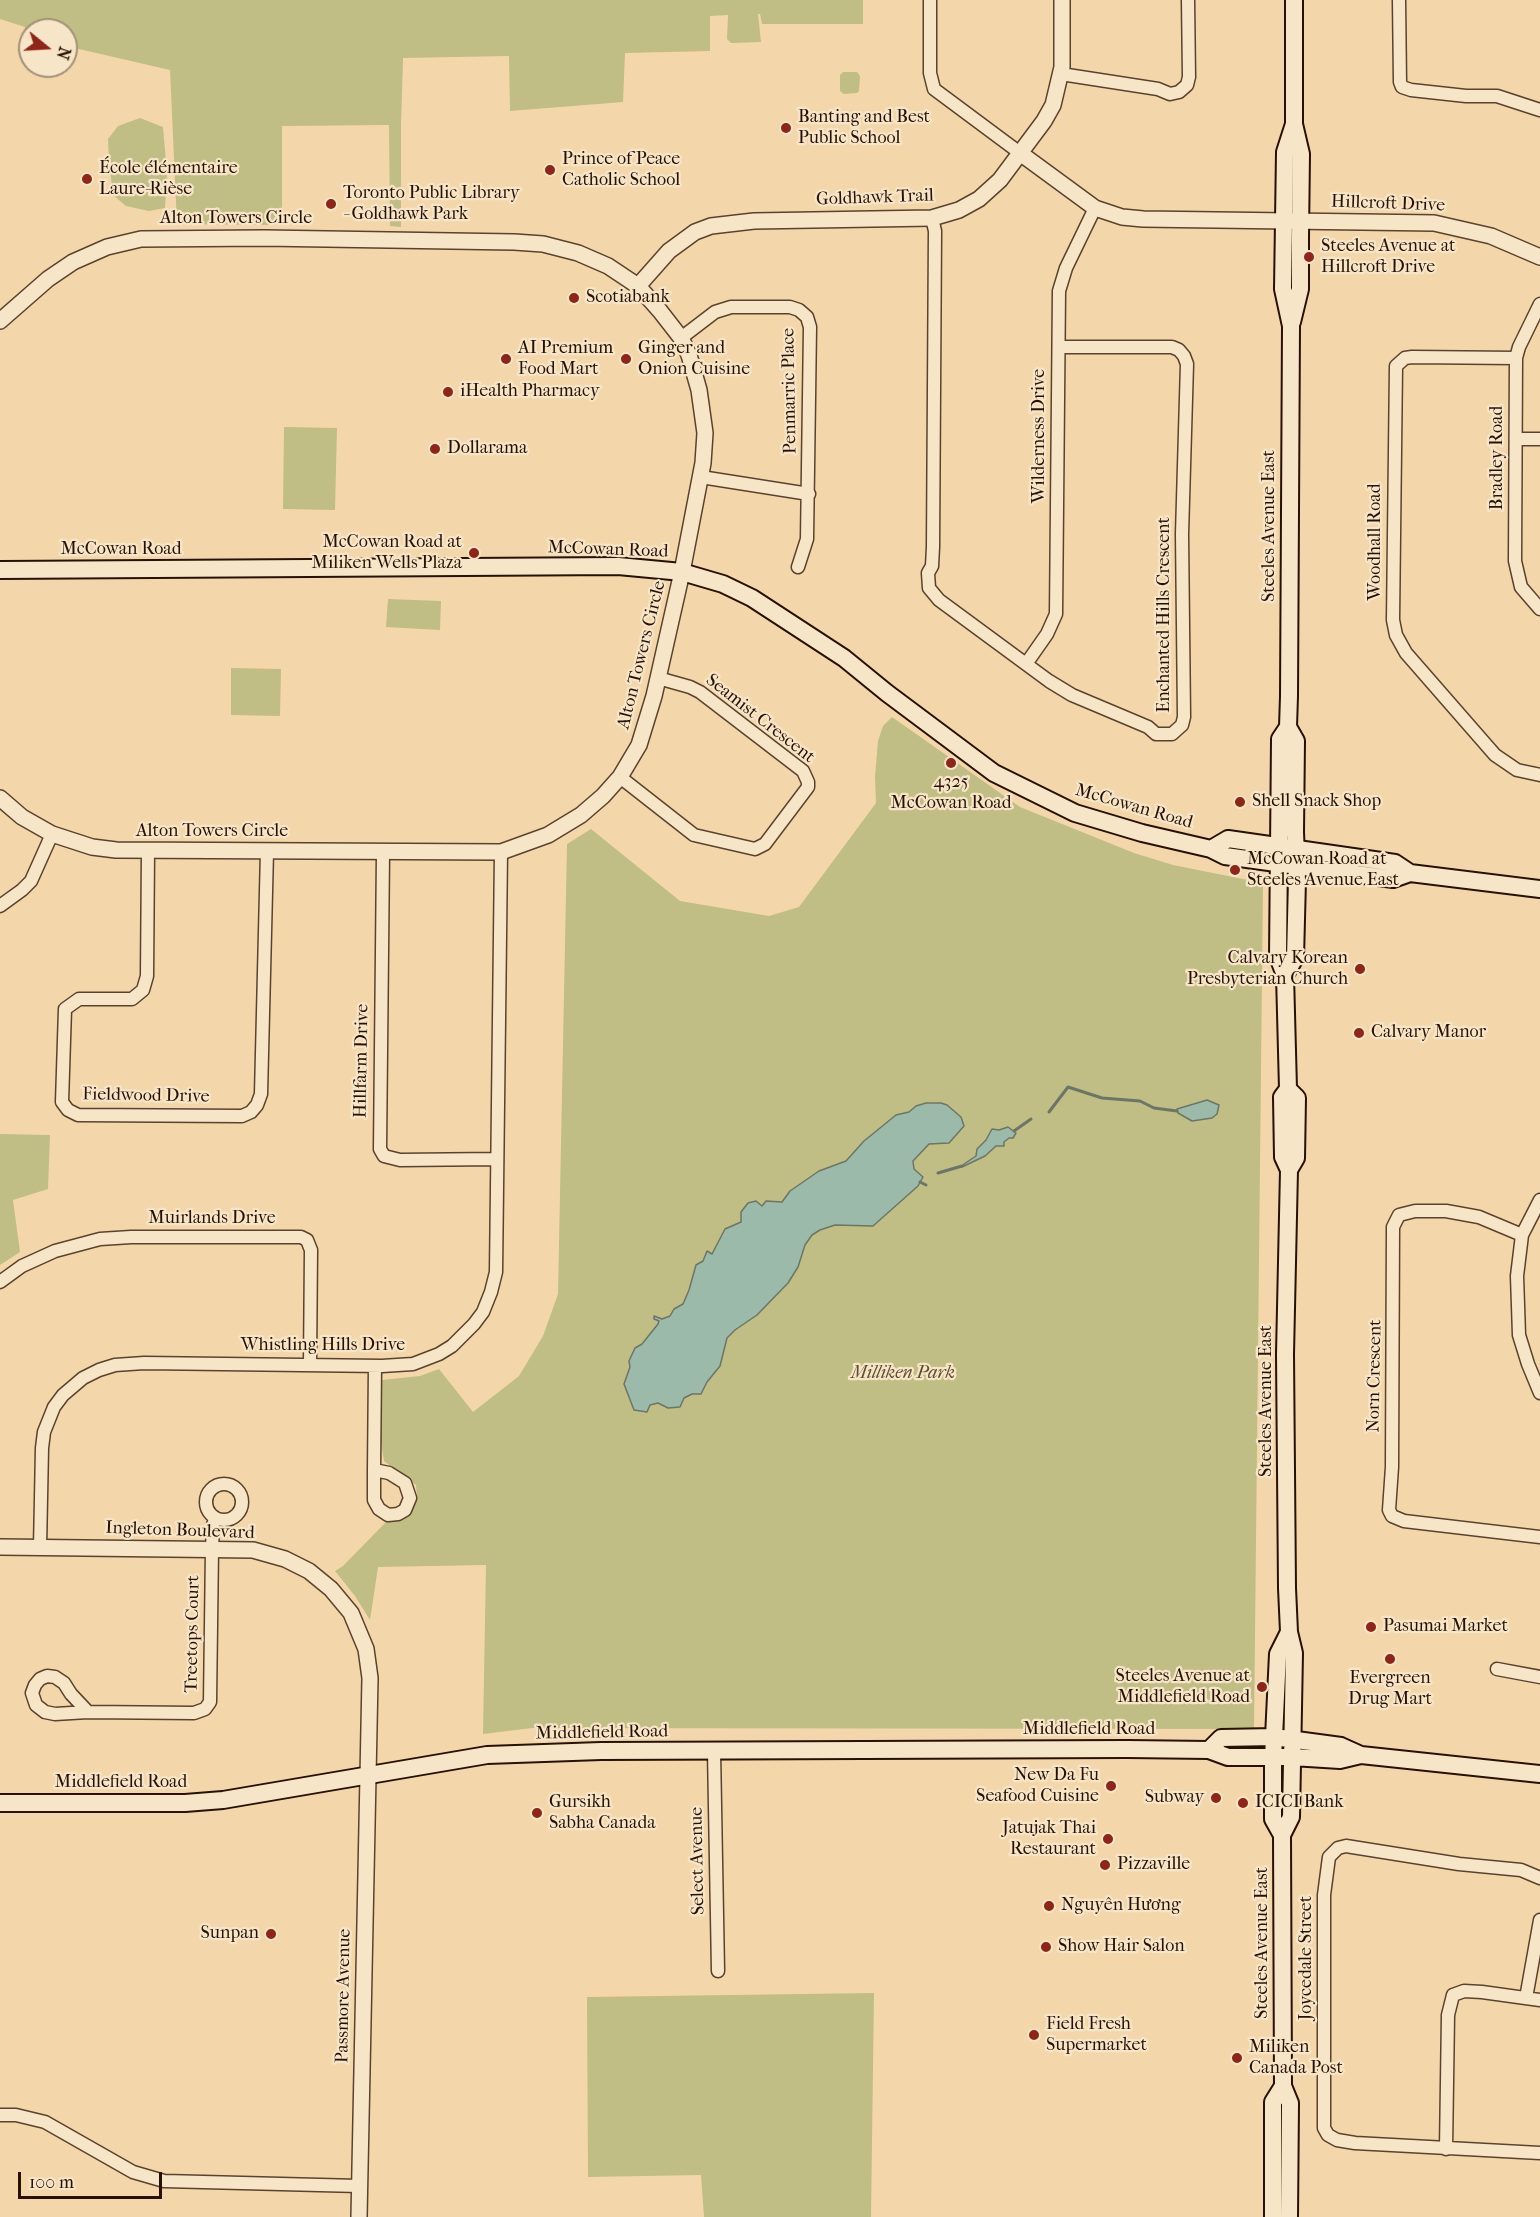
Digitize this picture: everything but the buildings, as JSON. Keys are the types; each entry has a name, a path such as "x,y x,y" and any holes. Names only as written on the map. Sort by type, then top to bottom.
{"main road":[{"name":"Steeles Avenue East","path":"1289,2217 1290,2103 1283,2086 1282,1835 1291,1817 1294,1653 1288,1632 1285,1354 1289,1170 1283,1157 1282,1097 1288,1089 1285,975 1295,958 1280,739 1288,727 1291,326 1283,289 1301,154 1294,124 1294,0"},
{"name":"McCowan Road","path":"0,570 618,566 682,572 723,584 752,598 844,658 994,773 1076,813 1142,833 1211,849 1228,839 1288,856 1395,863 1410,873 1540,889"},
{"name":"Steeles Avenue East","path":"1282,1835 1273,1819 1273,1758 1278,1654 1288,1632"},
{"name":"Middlefield Road","path":"1209,1750 1221,1738 1274,1737 1341,1746 1361,1755 1540,1774"},
{"name":"Middlefield Road","path":"0,1803 212,1801 265,1795 347,1778 487,1755 601,1751 1209,1750 1228,1756 1273,1758 1340,1760 1361,1755"},
{"name":"Steeles Avenue East","path":"1273,2217 1273,2102 1283,2086"}],"street":[{"path":"930,0 930,73 934,89 1020,153"},
{"name":"Goldhawk Trail","path":"638,286 669,251 695,232 711,226 754,221 932,218 959,210 978,199 993,187 1048,114 1061,74 1062,0"},
{"path":"1061,74 1158,89 1170,94 1179,92 1186,85 1189,77 1188,0"},
{"path":"1399,0 1400,82 1402,87 1466,96 1497,96 1540,110"},
{"name":"Hillcroft Drive","path":"1020,153 1095,208 1122,217 1441,224 1491,236 1540,257"},
{"name":"Wilderness Drive","path":"1026,664 1047,634 1056,615 1059,291 1061,279 1095,208"},
{"name":"Enchanted Hills Crescent","path":"932,218 935,231 933,547 932,566 928,573 928,580 933,595 1072,695 1148,727 1156,734 1172,734 1182,725 1184,717 1182,522 1187,364 1179,350 1172,347 1059,346"},
{"name":"Alton Towers Circle","path":"0,321 48,279 81,257 124,242 161,237 535,243 567,249 608,266 638,286 660,311 681,338 696,374 704,416 705,446 682,572 647,724 639,745 620,777 596,802 567,825 537,840 501,852 148,851 92,847 52,834 22,817 0,798"},
{"name":"Bradley Road","path":"1540,304 1516,358 1515,561 1521,587 1540,609"},
{"name":"Penmarric Place","path":"681,338 722,308 790,307 804,313 810,327 809,494 807,539 798,567"},
{"name":"Woodhall Road","path":"1516,358 1412,357 1396,366 1393,620 1396,635 1406,654 1495,755 1517,770 1540,775"},
{"path":"1516,439 1540,439"},
{"path":"701,477 809,494"},
{"name":"Seamist Crescent","path":"620,777 694,836 755,849 765,844 808,788 803,771 700,692 658,678"},
{"path":"0,906 31,881 52,834"},
{"name":"Fieldwood Drive","path":"148,851 147,976 143,990 132,999 79,999 65,1009 62,1102 68,1110 78,1115 242,1116 257,1106 261,1094 267,852"},
{"name":"Hillfarm Drive","path":"383,852 380,1149 384,1156 400,1160 496,1158"},
{"name":"Whistling Hills Drive","path":"40,1548 44,1432 54,1407 63,1395 83,1378 99,1370 129,1364 375,1366 413,1364 439,1354 462,1338 483,1312 496,1272 501,852"},
{"path":"1540,1200 1522,1235 1517,1276 1520,1335 1540,1394"},
{"name":"Norn Crescent","path":"1522,1235 1490,1221 1461,1214 1416,1211 1399,1215 1393,1227 1392,1467 1389,1510 1392,1516 1404,1521 1540,1537"},
{"name":"Muirlands Drive","path":"0,1282 22,1266 55,1251 100,1239 301,1237 307,1240 311,1250 310,1365"},
{"path":"374,1470 375,1366"},
{"path":"212,1549 215,1519"},
{"name":"Ingleton Boulevard","path":"0,1547 253,1550 296,1563 309,1571 331,1589 351,1614 366,1648 370,1678 368,1776"},
{"name":"Treetops Court","path":"88,1712 194,1713 205,1709 210,1702 212,1549"},
{"path":"1497,1669 1540,1677"},
{"name":"Select Avenue","path":"714,1751 718,1971"},
{"name":"Passmore Avenue","path":"359,2217 368,1776"},
{"name":"Joycedale Street","path":"1540,1878 1521,1870 1459,1864 1346,1846 1338,1848 1329,1857 1324,1895 1324,2128 1328,2135 1337,2140 1355,2143 1540,2153"},
{"path":"1526,1998 1540,1920"},
{"path":"1446,2149 1448,2015 1454,1995 1464,1991 1482,1992 1540,2000"},
{"path":"0,2115 16,2115 45,2122 133,2172 164,2181 359,2186"}],"green space":[{"path":"0,0 863,0 863,24 762,24 760,14 758,14 761,42 731,43 727,39 728,15 710,16 710,51 625,53 623,102 510,111 509,56 403,58 401,227 390,226 389,125 282,126 282,225 177,224 170,70 78,49 78,18 18,18 18,25 0,19"},
{"path":"843,72 857,72 860,76 857,93 844,94 840,91 840,75"},
{"path":"140,118 163,127 167,174 165,208 149,211 126,206 113,195 109,161 108,139 118,126"},
{"path":"284,427 337,428 335,510 283,509"},
{"path":"388,599 441,601 440,630 386,627"},
{"path":"231,668 281,669 280,716 231,715"},
{"name":"Milliken Park","path":"892,717 1020,807 1134,853 1173,865 1263,883 1254,1729 532,1728 483,1734 486,1565 378,1567 370,1620 335,1571 343,1566 386,1522 404,1519 414,1507 417,1497 416,1485 384,1461 381,1442 382,1380 420,1376 439,1369 473,1412 519,1376 543,1336 558,1294 567,844 591,829 680,901 769,916 799,907 876,803 875,777 878,741 883,726"},
{"path":"0,1134 50,1135 48,1189 13,1200 20,1252 0,1265"},
{"path":"874,1993 871,2217 704,2217 701,2175 588,2177 587,1997"}],"shaded area":[{"path":"1207,1100 1219,1105 1217,1114 1212,1118 1192,1121 1178,1113 1177,1109"},
{"path":"926,1103 947,1105 961,1117 964,1126 949,1143 929,1144 913,1161 914,1169 923,1177 918,1186 873,1226 835,1225 812,1235 788,1283 757,1315 727,1338 720,1366 701,1394 692,1394 684,1398 680,1407 668,1408 658,1403 650,1405 647,1412 634,1410 624,1384 630,1367 629,1361 635,1348 642,1344 658,1324 659,1321 654,1319 654,1316 662,1319 670,1316 674,1309 683,1304 696,1265 703,1261 707,1251 712,1254 725,1229 741,1222 741,1212 748,1203 756,1201 762,1206 766,1201 782,1202 790,1191 819,1171 846,1161 864,1141 896,1115 909,1112 916,1106"},
{"path":"1008,1127 1016,1133 1013,1138 1004,1142 1004,1146 996,1146 985,1156 962,1167 976,1156 977,1149 992,1129 999,1130"}],"waterway":[{"path":"1049,1112 1068,1087 1102,1098 1140,1101 1154,1108 1177,1111"},
{"path":"1014,1131 1031,1119"},
{"path":"938,1173 962,1166"},
{"path":"920,1182 926,1185"}],"place":[{"name":"Banting and Best Public School","path":"786,128"},
{"name":"Prince of Peace Catholic School","path":"550,170"},
{"name":"École élémentaire Laure-Rièse","path":"87,179"},
{"name":"Toronto Public Library - Goldhawk Park","path":"331,204"},
{"name":"Steeles Avenue at Hillcroft Drive","path":"1309,257"},
{"name":"Scotiabank","path":"574,298"},
{"name":"AI Premium Food Mart","path":"506,359"},
{"name":"Ginger and Onion Cuisine","path":"626,359"},
{"name":"iHealth Pharmacy","path":"448,392"},
{"name":"Dollarama","path":"435,449"},
{"name":"McCowan Road at Miliken Wells Plaza","path":"474,553"},
{"name":"4325 McCowan Road","path":"951,763"},
{"name":"Shell Snack Shop","path":"1240,802"},
{"name":"McCowan Road at Steeles Avenue East","path":"1235,870"},
{"name":"Calvary Korean Presbyterian Church","path":"1360,969"},
{"name":"Calvary Manor","path":"1359,1033"},
{"name":"Pasumai Market","path":"1371,1627"},
{"name":"Evergreen Drug Mart","path":"1390,1659"},
{"name":"Steeles Avenue at Middlefield Road","path":"1262,1687"},
{"name":"New Da Fu Seafood Cuisine","path":"1111,1786"},
{"name":"Subway","path":"1216,1798"},
{"name":"ICICI Bank","path":"1243,1803"},
{"name":"Gursikh Sabha Canada","path":"537,1813"},
{"name":"Jatujak Thai Restaurant","path":"1108,1839"},
{"name":"Pizzaville","path":"1105,1865"},
{"name":"Nguyên Hương","path":"1049,1906"},
{"name":"Sunpan","path":"271,1934"},
{"name":"Show Hair Salon","path":"1046,1947"},
{"name":"Field Fresh Supermarket","path":"1034,2035"},
{"name":"Miliken Canada Post","path":"1237,2058"}]}
